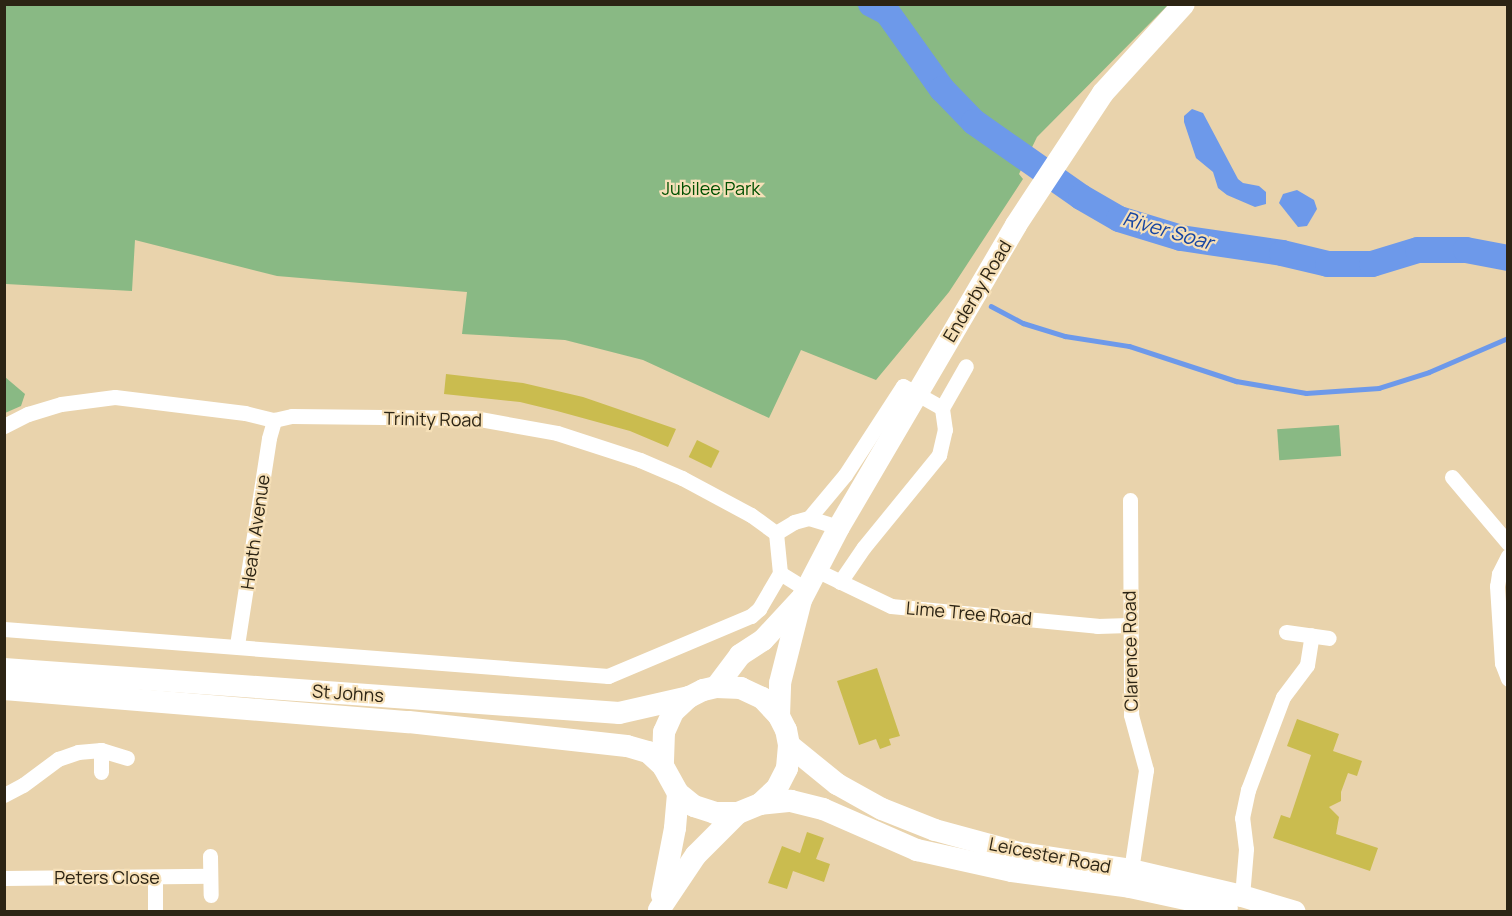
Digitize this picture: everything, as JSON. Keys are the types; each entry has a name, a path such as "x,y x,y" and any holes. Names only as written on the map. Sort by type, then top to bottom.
{"main road":[{"name":"Enderby Road","path":"779,716 780,683 808,586 839,527 1016,225 1076,138 1103,93 1184,4"},
{"name":"Enderby Road","path":"716,687 740,655 763,640 808,586"},
{"name":"St Johns","path":"4,669 619,713 689,697"},
{"path":"716,687 741,688 762,698 779,716 789,745 787,768 777,788 760,804 738,813 715,813 694,806 678,793 663,766 664,732 673,712 689,697 716,687"},
{"name":"St Johns","path":"4,689 409,722 627,746 648,752 663,766"},
{"name":"Leicester Road","path":"789,745 837,784 882,809 935,830 1019,853 1131,870 1242,904"},
{"path":"658,911 675,828 678,793"},
{"name":"Leicester Road","path":"760,804 791,801 823,809 917,850 1012,871 1295,912"},
{"path":"658,911 696,855 738,813"}],"street":[{"path":"840,582 872,538 939,455 945,430 942,408 966,366"},
{"path":"809,518 845,475 903,386 942,408"},
{"name":"Trinity Road","path":"4,426 28,414 61,404 115,397 246,413 274,420 292,416 474,418 557,433 640,460 692,483 751,516 776,533"},
{"name":"Heath Avenue","path":"237,645 269,438 274,420"},
{"path":"1452,477 1508,543"},
{"name":"Clarence Road","path":"1130,500 1131,715 1146,770 1131,870"},
{"path":"4,629 115,639 237,645 608,676 751,616 759,609 780,573 776,533 794,522 809,518 839,527"},
{"path":"1508,556 1502,565 1497,586 1502,663 1508,679"},
{"name":"Lime Tree Road","path":"780,573 808,586 840,582 891,606 1097,626 1129,625"},
{"path":"1286,632 1329,638"},
{"path":"1242,904 1246,849 1242,818 1248,790 1283,697 1307,665 1312,635"},
{"path":"101,772 102,750"},
{"path":"4,795 23,785 58,759 78,752 102,750 128,758"},
{"path":"210,856 211,895"},
{"name":"Peters Close","path":"4,878 210,876"},
{"path":"155,877 155,912"}],"green space":[{"name":"Jubilee Park","path":"5,5 1168,5 1037,137 1019,174 1023,179 949,292 876,380 801,350 769,418 643,360 565,340 462,334 467,292 277,276 135,240 132,291 6,284"},
{"path":"5,377 25,394 21,406 5,413"},
{"path":"1339,425 1341,456 1279,460 1277,429"}],"water":[{"path":"1192,109 1203,113 1238,179 1243,183 1259,186 1266,192 1266,204 1255,207 1227,195 1218,188 1213,172 1196,158 1184,122 1184,116"},
{"path":"1297,190 1314,200 1317,209 1307,226 1298,227 1279,203 1283,194"}],"building":[{"path":"446,374 523,383 583,397 676,429 668,447 630,431 520,402 444,394"},
{"path":"697,440 719,451 711,468 689,457"},
{"path":"877,668 900,736 889,739 891,745 880,749 876,739 859,745 837,681"},
{"path":"1297,719 1339,734 1333,751 1362,761 1357,776 1348,773 1341,792 1341,801 1329,807 1339,817 1336,834 1378,848 1370,871 1273,838 1281,815 1290,818 1311,755 1287,746"},
{"path":"807,832 824,838 816,859 830,864 824,882 793,871 787,889 768,883 782,846 800,853"}],"waterway":[{"name":"River Soar","path":"871,4 887,12 942,89 974,122 1081,197 1119,219 1181,238 1282,253 1328,264 1372,264 1418,250 1466,250 1508,258"},
{"path":"991,306 1023,323 1065,336 1129,346 1236,381 1306,393 1379,388 1429,372 1508,338"}]}
